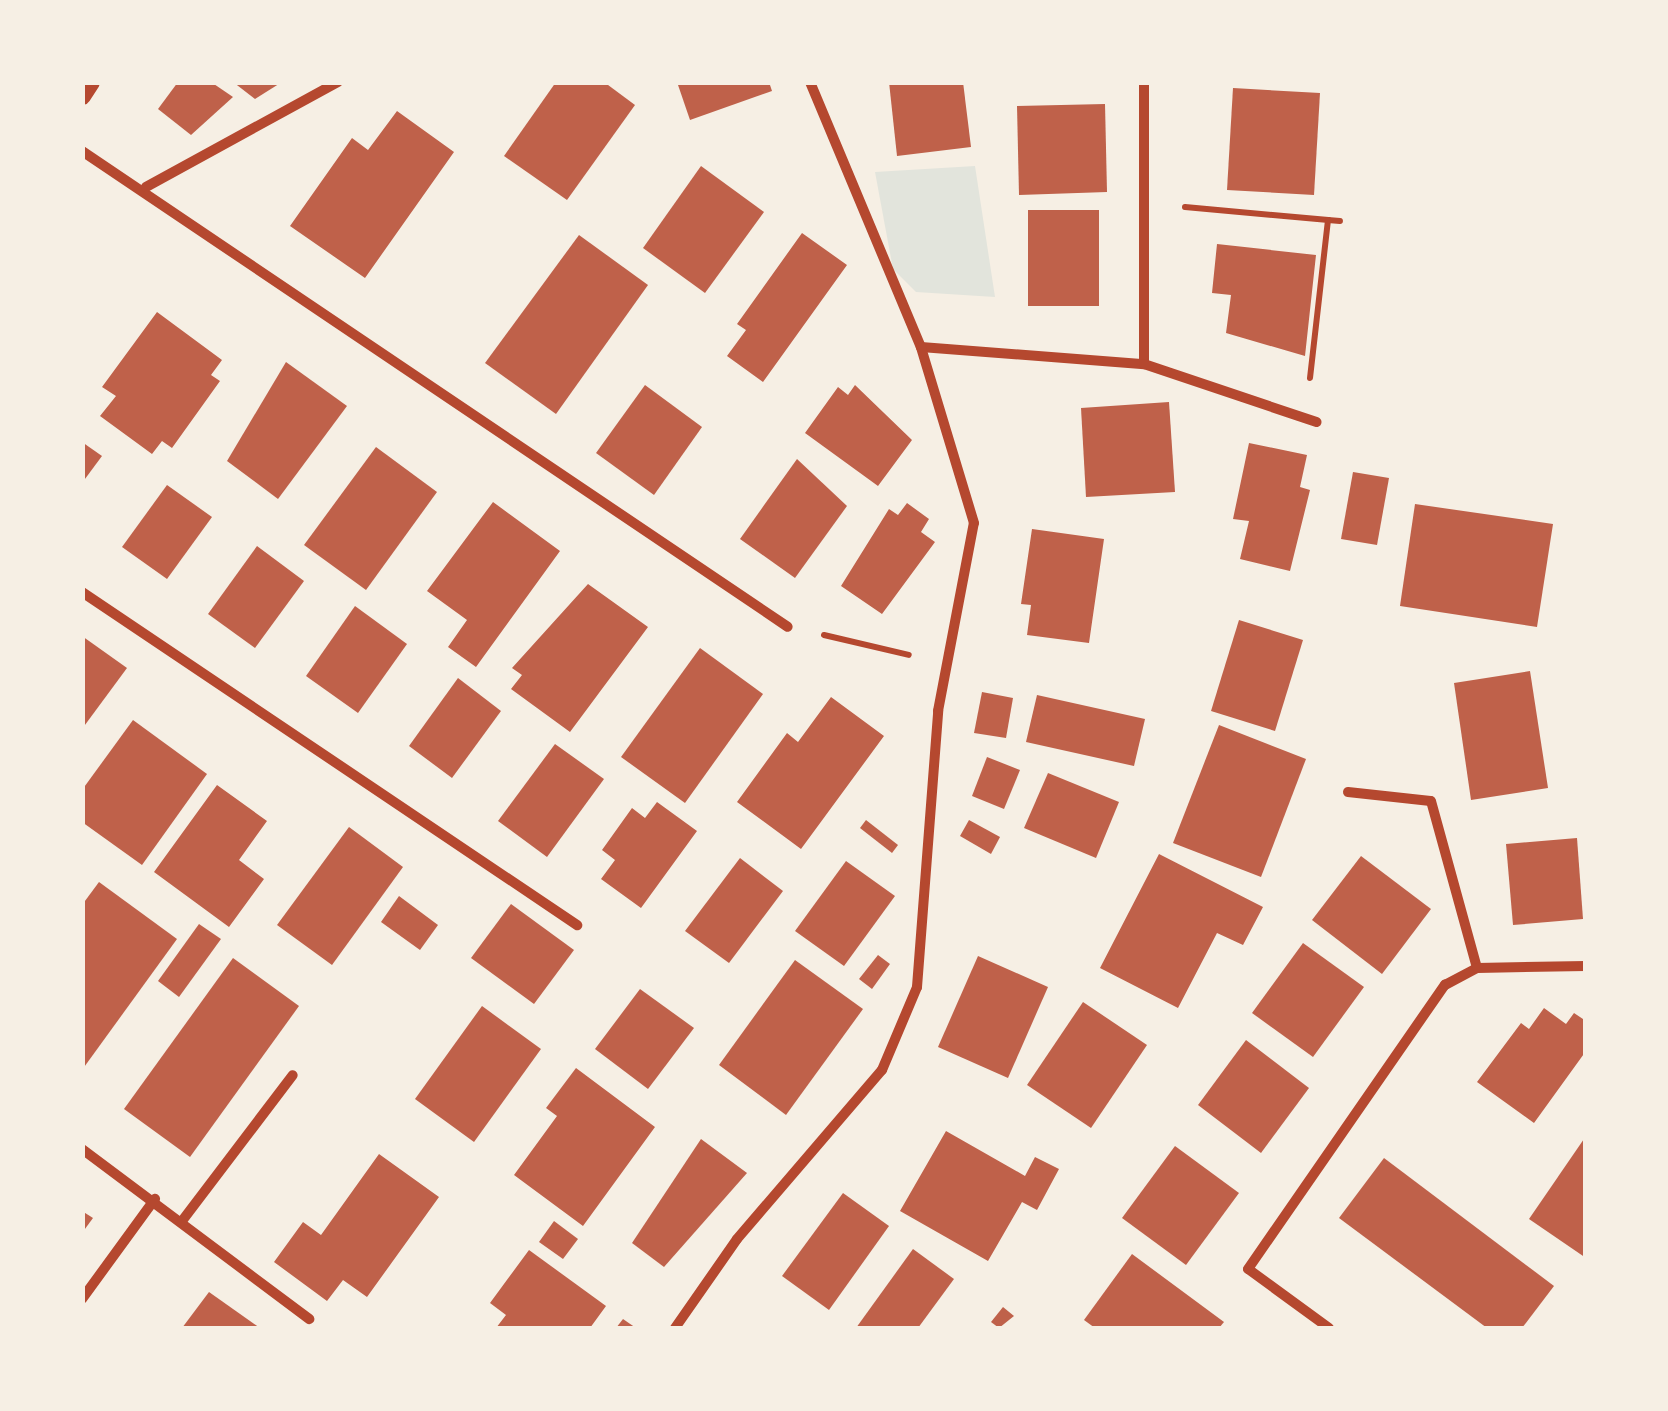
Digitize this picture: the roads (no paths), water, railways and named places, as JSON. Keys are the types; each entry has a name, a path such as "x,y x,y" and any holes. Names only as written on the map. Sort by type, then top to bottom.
{"street":[{"path":"82,96 91,82"},
{"path":"146,187 338,82"},
{"path":"676,1328 737,1239 882,1070 917,987 948,664 974,523 921,347 878,264 810,82"},
{"path":"1144,82 1144,364"},
{"path":"82,151 146,187 788,627"},
{"path":"921,347 1144,364 1310,420"},
{"path":"82,592 577,925"},
{"path":"1348,792 1431,801 1477,968"},
{"path":"1329,1328 1248,1268 1446,985 1477,968 1586,966"},
{"path":"182,1221 294,1076"},
{"path":"82,1149 155,1198 202,1245 308,1319"},
{"path":"82,1299 155,1198"}]}
